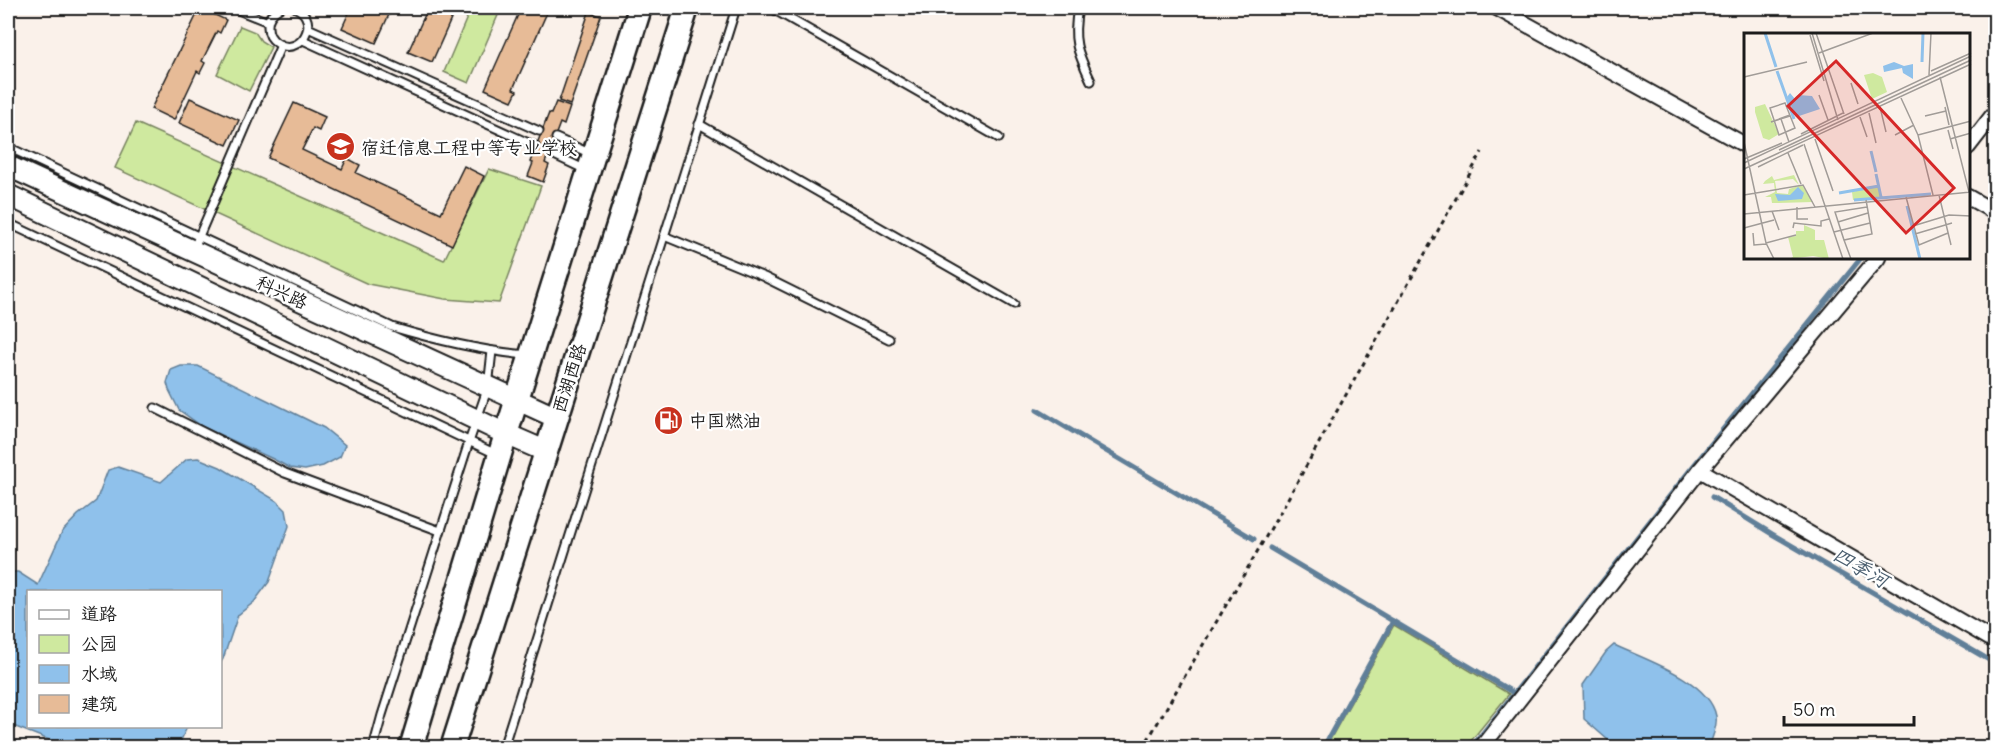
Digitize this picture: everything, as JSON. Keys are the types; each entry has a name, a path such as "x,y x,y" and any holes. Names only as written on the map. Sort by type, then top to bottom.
{"main road":[{"path":"411,747 506,434 640,8"},
{"name":"西湖西路","path":"452,747 687,8"},
{"name":"科兴路","path":"8,166 196,244 488,387 557,418"},
{"name":"科兴路","path":"8,195 545,451"}],"street":[{"path":"1497,8 1744,144"},
{"path":"1970,144 1995,111"},
{"path":"1970,198 1995,213"},
{"path":"1481,747 1700,470 1876,260"},
{"path":"1700,470 1995,642"}],"lane":[{"path":"233,8 268,22"},
{"path":"274,8 268,22 270,35 281,45 291,46 303,40 308,28 305,15 298,8"},
{"path":"503,747 736,8"},
{"path":"771,8 999,138"},
{"path":"1078,8 1074,28 1077,50 1091,81"},
{"path":"308,28 539,130"},
{"path":"303,40 535,146"},
{"path":"196,244 281,45"},
{"path":"699,124 1014,304"},
{"path":"556,138 592,163"},
{"path":"8,147 196,244 392,327 424,337 492,351 532,355"},
{"path":"550,153 592,163"},
{"path":"8,223 500,456"},
{"path":"664,237 764,277 889,339"},
{"path":"373,747 440,531 488,387 492,351"},
{"path":"155,408 285,473 440,531"}],"path":[{"path":"1143,747 1288,499 1482,152"}],"green space":[{"path":"471,8 487,8 499,13 469,83 444,72"},
{"path":"240,26 255,32 261,41 271,47 249,91 217,74"},
{"path":"136,123 444,260 489,169 541,186 499,303 445,299 368,284 115,168"},
{"path":"1394,625 1509,694 1466,747 1326,747"}],"water":[{"path":"181,366 198,366 324,428 345,445 340,457 323,466 305,470 290,468 203,427 179,410 169,390 167,383 171,370"},
{"path":"198,458 220,467 277,501 286,510 289,526 269,582 254,602 238,615 222,660 222,590 27,590 27,728 187,728 178,747 67,747 8,724 8,572 18,572 38,585 62,532 96,501 108,470 118,467 161,482 187,459"},
{"path":"1614,645 1674,672 1701,692 1711,703 1716,716 1709,747 1616,747 1584,719 1583,685 1606,652"}],"building":[{"path":"200,8 226,20 220,33 217,31 202,61 205,63 200,73 197,71 174,120 151,109"},
{"path":"351,8 392,8 376,43 342,28"},
{"path":"428,8 456,8 432,62 408,52"},
{"path":"521,8 549,8 513,89 517,91 512,101 485,89"},
{"path":"589,12 601,16 570,105 559,101"},
{"path":"190,98 239,120 227,145 179,123"},
{"path":"556,102 570,107 564,125 560,123 545,163 549,165 543,182 528,176 533,163 530,162 549,113 551,114"},
{"path":"294,103 325,117 319,131 313,128 302,150 342,169 347,158 360,165 356,173 441,213 464,166 484,176 452,245 268,158"}],"waterway":[{"path":"1471,748 1859,260"},
{"path":"1037,410 1254,539"},
{"name":"四季河","path":"1712,497 1996,664"},
{"path":"1270,548 1514,693"},
{"path":"1323,748 1393,621"},
{"path":"8,739 28,748"}],"place":[{"name":"宿迁信息工程中等专业学校","path":"340,147"},
{"name":"中国燃油","path":"668,420"}]}
